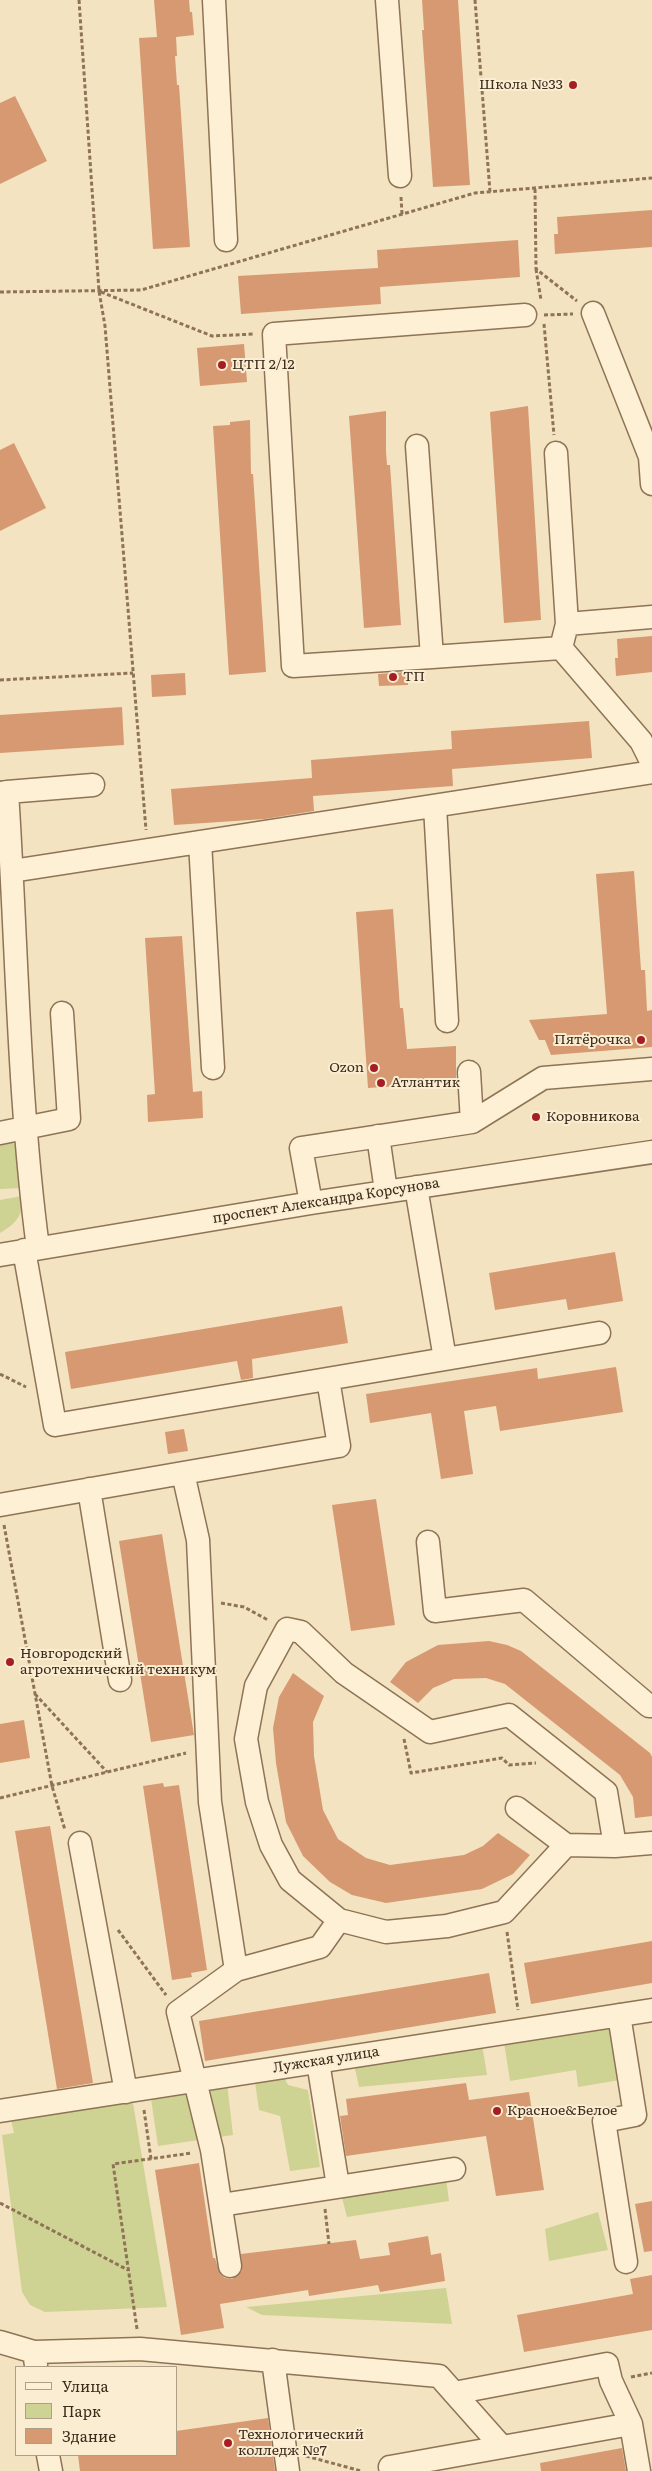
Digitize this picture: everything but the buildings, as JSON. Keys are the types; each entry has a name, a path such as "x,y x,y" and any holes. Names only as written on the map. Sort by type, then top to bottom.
{"street":[{"path":"214,0 226,240"},
{"path":"387,0 400,176"},
{"path":"593,314 650,457 652,484"},
{"path":"534,315 274,334 293,666 561,648"},
{"path":"417,446 432,657"},
{"path":"556,453 567,624 561,648"},
{"path":"567,624 652,617"},
{"path":"561,648 641,741 652,763"},
{"path":"12,872 652,772"},
{"path":"93,786 3,793 12,872 30,1192 31,1249 55,1425 599,1333"},
{"path":"435,806 447,1021"},
{"path":"200,842 213,1068"},
{"path":"0,1133 69,1119 62,1013"},
{"path":"311,1203 302,1148 472,1122 543,1078 652,1069"},
{"path":"469,1072 472,1122"},
{"path":"378,1136 386,1191"},
{"name":"проспект Александра Корсунова","path":"0,1255 386,1191 652,1152"},
{"path":"416,1187 445,1359"},
{"path":"0,1505 339,1446 328,1379"},
{"path":"183,1473 198,1540 210,1802 236,1970"},
{"path":"89,1489 120,1680"},
{"path":"428,1542 434,1611 524,1600 649,1706 652,1706"},
{"path":"566,1845 504,1912 447,1926 386,1932 339,1920 290,1880 270,1845 257,1802 246,1739 256,1686 287,1629 301,1632 344,1672 430,1732 508,1715 606,1792 615,1846"},
{"path":"517,1808 566,1845 615,1846 652,1843"},
{"path":"80,1843 133,2090"},
{"path":"230,2266 212,2150 178,2012 236,1970 320,1946 339,1920"},
{"name":"Лужская улица","path":"0,2111 652,2010"},
{"path":"619,2016 635,2116 604,2120 626,2262"},
{"path":"318,2062 330,2188"},
{"path":"221,2205 454,2169"},
{"path":"0,2342 35,2360 140,2349 438,2376 502,2447"},
{"path":"273,2360 287,2460"},
{"path":"454,2392 607,2364 611,2381 631,2424 639,2471"},
{"path":"391,2471 390,2467 631,2424"},
{"path":"48,2456 50,2471"}],"path":[{"path":"79,0 98,291 105,326 147,851"},
{"path":"476,0 490,192"},
{"path":"0,292 141,290 475,193 652,178"},
{"path":"535,189 536,269 534,315 556,453"},
{"path":"536,269 593,314"},
{"path":"98,291 212,336 274,334"},
{"path":"534,315 593,314"},
{"path":"0,680 133,673"},
{"path":"0,1505 52,1786 69,1840 80,1843"},
{"path":"202,1600 244,1607 287,1629"},
{"path":"35,1693 107,1773"},
{"path":"399,1710 411,1773 502,1758 510,1766 566,1760"},
{"path":"0,1798 107,1773 208,1746"},
{"path":"504,1912 520,2030"},
{"path":"116,1927 178,2012"},
{"path":"133,2090 151,2159"},
{"path":"140,2349 113,2164 212,2150"},
{"path":"329,2244 330,2188"},
{"path":"0,2203 128,2271"},
{"path":"287,2460 361,2471"}],"green space":[{"path":"0,1140 13,1143 19,1149 22,1188 0,1189"},
{"path":"22,1196 22,1209 18,1218 0,1233 0,1200"},
{"path":"612,2026 620,2080 578,2087 576,2070 510,2081 504,2042"},
{"path":"482,2044 487,2075 359,2087 354,2064"},
{"path":"282,2073 288,2085 308,2090 320,2167 290,2171 280,2116 259,2110 254,2075"},
{"path":"227,2083 233,2135 158,2146 150,2092"},
{"path":"132,2097 167,2307 45,2312 30,2305 22,2292 2,2135 14,2133 10,2115"},
{"path":"446,2178 449,2201 347,2217 341,2194"},
{"path":"598,2212 608,2250 549,2261 545,2229"},
{"path":"446,2288 452,2324 262,2315 246,2307"}],"place":[{"name":"Школа №33","path":"573,85"},
{"name":"ЦТП 2/12","path":"222,365"},
{"name":"ТП","path":"393,677"},
{"name":"Пятёрочка","path":"641,1040"},
{"name":"Ozon","path":"374,1068"},
{"name":"Атлантик","path":"381,1083"},
{"name":"Коровникова","path":"536,1117"},
{"name":"Новгородский агротехнический техникум","path":"10,1662"},
{"name":"Красное&Белое","path":"497,2111"},
{"name":"Технологический колледж №7","path":"228,2443"}]}
